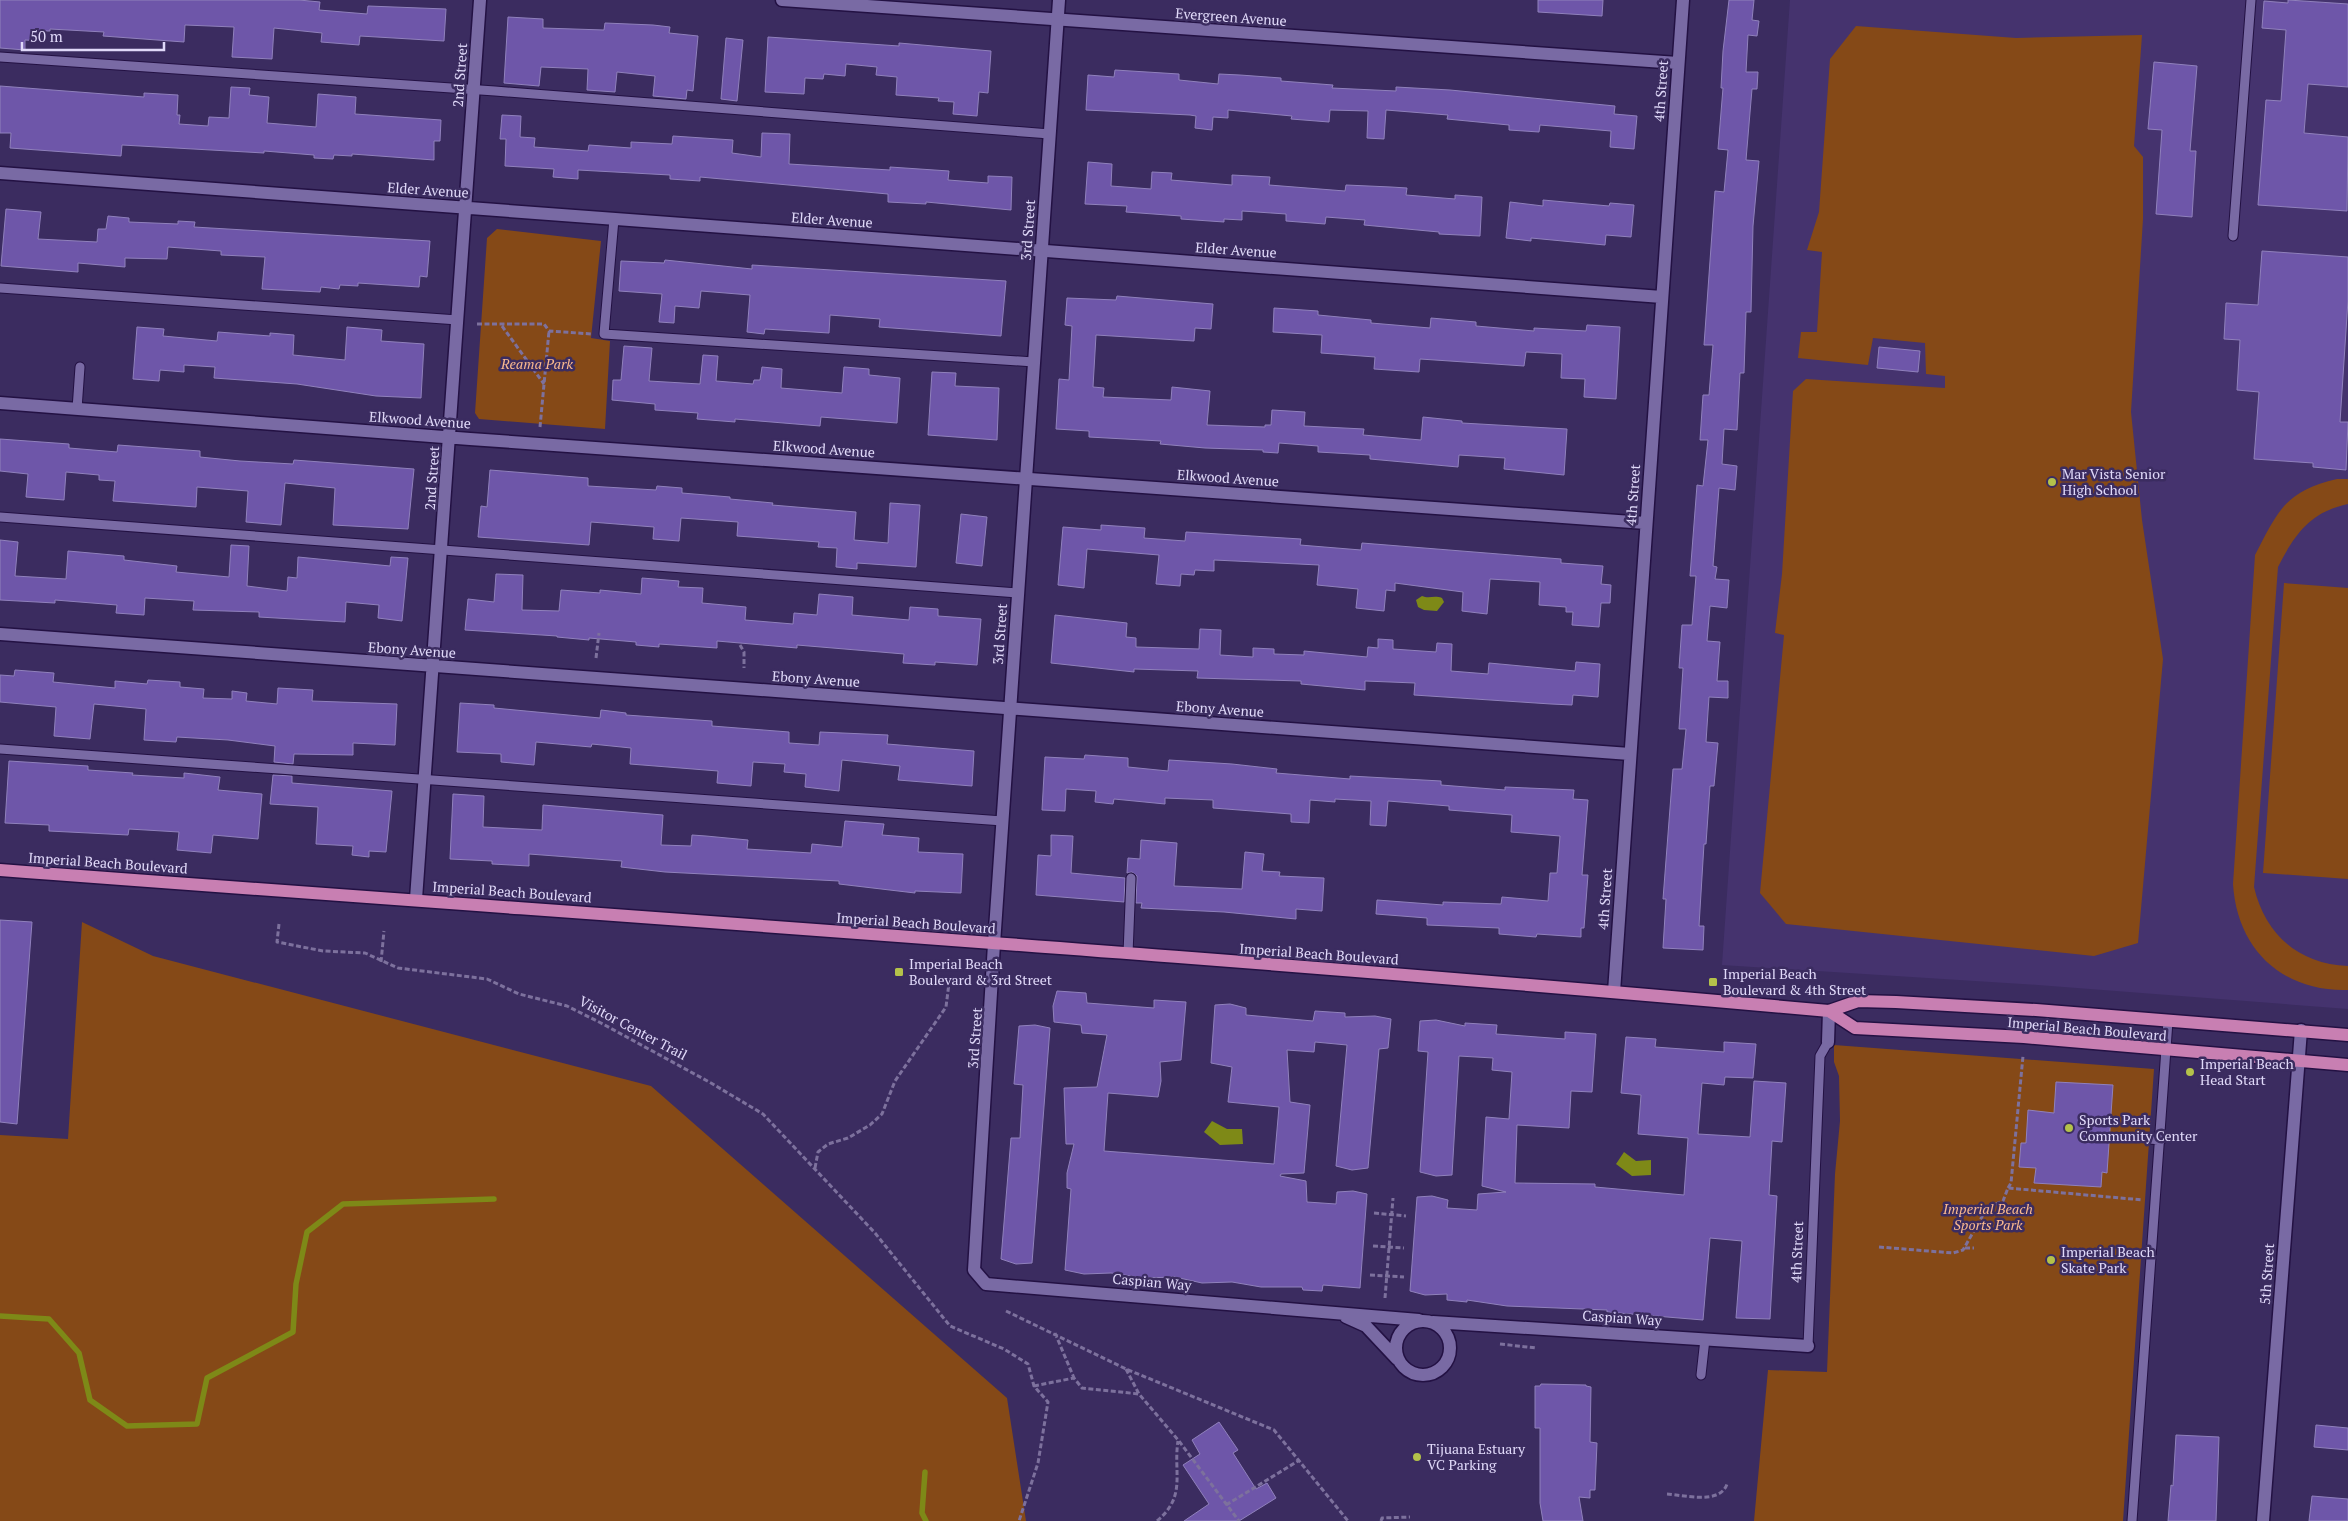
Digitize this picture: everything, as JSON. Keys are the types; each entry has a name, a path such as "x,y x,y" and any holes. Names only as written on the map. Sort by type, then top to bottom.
{"main road":[{"name":"Imperial Beach Boulevard","path":"0,870 416,899 1614,992 1829,1011 1858,1001 2036,1010 2348,1035"},
{"name":"Imperial Beach Boulevard","path":"1829,1011 1855,1028 2024,1037 2348,1065"}],"street":[{"name":"2nd Street","path":"416,899 480,0"},
{"name":"Evergreen Avenue","path":"782,0 1678,63"},
{"name":"3rd Street","path":"974,1270 994,944 1059,0"},
{"name":"4th Street","path":"1614,992 1683,0"},
{"name":"Elder Avenue","path":"0,173 1662,297"},
{"name":"Elkwood Avenue","path":"0,403 450,438 1646,523"},
{"name":"Ebony Avenue","path":"0,634 1630,754"},
{"name":"4th Street","path":"1828,1042 1829,1011"},
{"name":"5th Street","path":"2263,1521 2301,1030"},
{"name":"Caspian Way","path":"974,1270 986,1284 1334,1312 1433,1322 1808,1346"},
{"name":"Caspian Way","path":"1334,1312 1366,1326 1412,1373 1420,1375 1438,1371 1449,1356 1448,1338 1443,1330 1433,1322"},
{"path":"1399,1361 1396,1344 1398,1336 1403,1329 1419,1320"}],"lane":[{"path":"2233,236 2251,0"},
{"path":"0,57 474,90 1050,134"},
{"path":"614,219 604,334 1034,362"},
{"path":"0,288 458,320"},
{"path":"77,409 80,367"},
{"path":"0,517 1018,593"},
{"path":"0,749 1003,821"},
{"path":"1128,954 1131,878"},
{"path":"2132,1521 2161,1140 2168,1020"},
{"name":"4th Street","path":"1808,1346 1820,1056 1828,1042"},
{"path":"2149,1139 2161,1140"},
{"path":"1701,1375 1705,1339"}],"path":[{"path":"477,324 502,326 538,323 544,324 549,331 540,427"},
{"path":"502,326 544,384"},
{"path":"549,331 604,334"},
{"path":"596,658 599,633"},
{"path":"740,644 744,652 744,668"},
{"name":"Visitor Center Trail","path":"279,924 277,942 324,951 364,953 398,968 487,979 519,994 567,1006 763,1114 875,1233 950,1326 1004,1349 1028,1364 1034,1386 1048,1402 1038,1463 1019,1521"},
{"path":"381,962 384,931"},
{"path":"815,1169 818,1152 828,1144 848,1138 882,1114 885,1102 896,1081 946,1007 948,983"},
{"path":"1965,1248 1987,1208 2003,1201 2011,1183 2023,1056"},
{"path":"2008,1188 2156,1201"},
{"path":"1385,1298 1393,1198"},
{"path":"1374,1213 1406,1216"},
{"path":"1908,1249 1912,1243"},
{"path":"1373,1246 1404,1248"},
{"path":"1879,1247 1953,1253 1965,1248 1974,1248"},
{"path":"1370,1275 1404,1277"},
{"path":"1006,1311 1055,1333 1126,1369 1274,1430 1348,1521"},
{"path":"1055,1333 1074,1378 1082,1388 1139,1394"},
{"path":"1126,1369 1139,1394 1179,1440 1239,1521"},
{"path":"1034,1386 1074,1378"},
{"path":"1157,1521 1173,1500 1178,1485 1177,1450 1179,1440"},
{"path":"1226,1505 1298,1461"},
{"path":"1667,1494 1715,1497 1723,1492 1727,1484"},
{"path":"1381,1521 1382,1518 1410,1517"}],"shaded area":[{"name":"Mar Vista Senior High School","path":"1790,0 2348,0 2348,1009 2038,985 1722,965"},
{"path":"1422,596 1439,597 1444,602 1437,611 1424,610 1418,607 1416,600"},
{"path":"1212,1121 1227,1129 1242,1129 1243,1144 1220,1145 1204,1132"},
{"path":"1624,1152 1636,1161 1651,1160 1651,1175 1632,1176 1616,1164"}],"green space":[{"path":"1856,26 2016,38 2142,35 2134,146 2143,157 2143,219 2131,412 2142,520 2163,659 2138,943 2094,956 1786,924 1760,893 1784,635 1775,633 1782,574 1793,391 1806,379 1945,388 1945,376 1926,374 1925,343 1873,338 1868,365 1798,358 1801,332 1817,332 1822,252 1807,250 1819,212 1830,59"},
{"name":"Reama Park","path":"497,229 601,241 591,338 610,341 605,429 479,419 475,413 487,238"},
{"path":"2337,479 2348,479 2348,504 2323,513 2305,526 2291,544 2278,567 2254,887 2266,919 2286,943 2299,953 2314,959 2330,964 2348,966 2348,990 2324,989 2303,983 2284,974 2267,962 2254,947 2243,928 2236,907 2233,884 2255,555 2270,526 2285,505 2305,490"},
{"path":"2284,583 2348,588 2348,879 2263,873"},
{"path":"82,922 153,956 651,1086 1007,1398 1026,1521 0,1521 0,1135 68,1139"},
{"name":"Imperial Beach Sports Park","path":"1834,1045 2154,1069 2123,1521 1754,1521 1768,1370 1827,1372 1835,1174 1840,1121 1839,1076 1834,1062"}],"building":[{"path":"0,0 299,0 320,2 319,10 367,14 368,6 446,9 444,41 360,36 359,45 321,42 322,33 274,28 272,59 232,57 234,27 185,25 184,42 103,36 104,32 50,29 50,31 43,31 42,41 25,40 25,50 0,48"},
{"path":"1538,0 1603,0 1602,16 1538,12"},
{"path":"1729,0 1754,0 1752,20 1759,21 1757,36 1748,35 1746,72 1758,72 1757,89 1752,89 1746,160 1759,161 1753,226 1751,312 1746,312 1744,373 1740,373 1737,430 1724,429 1722,464 1737,466 1735,490 1719,488 1713,566 1717,567 1715,579 1729,580 1727,608 1710,606 1707,641 1720,642 1717,681 1728,681 1728,698 1709,697 1706,742 1718,743 1714,786 1710,786 1706,844 1704,844 1699,926 1704,926 1703,950 1663,948 1666,899 1663,899 1673,769 1682,769 1686,729 1679,729 1683,668 1679,668 1682,625 1692,625 1696,576 1690,576 1697,485 1703,486 1708,440 1700,440 1703,395 1709,395 1713,345 1704,345 1715,191 1724,192 1728,150 1718,149 1723,88 1721,88 1723,51"},
{"path":"2288,0 2348,4 2348,87 2308,84 2304,133 2348,137 2347,211 2258,205 2266,100 2281,101 2286,30 2262,28 2264,1 2288,3"},
{"path":"508,17 543,19 543,28 604,30 605,23 653,25 670,27 669,33 698,36 693,91 687,90 686,99 653,96 655,76 617,72 615,92 587,90 588,69 541,67 539,86 504,83"},
{"path":"768,37 899,46 899,43 991,51 988,93 979,92 977,116 953,114 954,102 938,101 939,98 896,95 897,77 876,75 877,67 846,64 845,76 824,74 823,79 805,78 804,94 765,92"},
{"path":"726,38 743,40 737,101 721,99"},
{"path":"2154,62 2197,66 2190,151 2196,151 2192,217 2156,214 2162,130 2148,129"},
{"path":"1115,70 1179,74 1179,80 1218,84 1219,74 1240,75 1281,78 1281,81 1333,85 1332,88 1396,91 1396,87 1450,90 1615,106 1614,114 1637,116 1634,149 1610,147 1611,131 1540,125 1539,132 1509,130 1509,125 1447,119 1448,115 1386,110 1384,139 1367,138 1368,111 1330,110 1329,122 1291,119 1292,116 1228,110 1228,118 1213,117 1212,130 1195,128 1196,116 1190,115 1086,110 1088,75 1114,77"},
{"path":"0,86 144,97 144,93 178,95 177,115 180,115 179,124 208,126 209,117 229,118 231,87 250,88 249,95 269,97 267,123 316,127 318,94 356,97 355,114 441,120 440,141 434,141 434,160 352,154 352,156 334,155 333,159 314,158 314,155 264,151 264,153 122,145 121,156 10,148 11,133 0,133"},
{"path":"502,115 521,116 520,137 535,138 534,147 588,151 589,145 631,148 631,142 672,144 673,136 733,140 732,153 761,157 762,133 790,134 789,164 890,170 890,167 949,171 948,180 988,183 988,176 1012,177 1011,210 926,202 926,204 888,202 888,194 700,177 700,181 670,179 670,175 578,170 578,179 553,177 554,169 505,166 506,139 500,139"},
{"path":"1088,162 1112,164 1111,186 1151,189 1152,172 1172,173 1171,180 1232,185 1232,175 1270,177 1269,185 1345,191 1346,185 1391,187 1407,188 1406,195 1455,199 1455,195 1482,197 1480,236 1439,234 1439,232 1364,225 1365,220 1326,217 1325,224 1286,221 1286,214 1242,211 1242,220 1224,219 1224,222 1181,219 1181,216 1126,212 1127,206 1085,204"},
{"path":"1543,200 1609,206 1610,203 1634,205 1631,237 1606,235 1605,245 1531,238 1531,241 1506,238 1510,202 1543,206"},
{"path":"6,209 41,212 38,239 97,242 98,229 106,229 108,216 129,218 129,222 178,224 178,221 195,222 194,227 430,241 427,277 420,276 419,287 358,283 358,286 340,285 339,289 321,287 320,292 262,289 265,257 221,255 221,251 168,247 167,259 125,258 125,267 78,263 78,272 1,266"},
{"path":"2262,251 2348,257 2348,300 2340,422 2348,422 2346,470 2313,467 2313,463 2254,459 2259,392 2237,390 2240,340 2224,339 2226,303 2258,305"},
{"path":"665,260 752,269 752,265 1006,281 1001,336 879,327 880,319 830,315 829,333 765,329 764,334 747,332 750,295 701,291 699,308 675,306 674,323 659,322 662,294 619,291 621,261 664,263"},
{"path":"1117,296 1213,304 1211,329 1195,328 1194,341 1096,335 1093,387 1104,388 1103,397 1171,400 1172,387 1210,391 1207,425 1265,427 1265,425 1271,425 1272,410 1305,412 1304,426 1364,429 1363,435 1421,440 1423,417 1462,421 1462,423 1567,429 1564,475 1504,469 1505,458 1459,455 1458,467 1370,459 1370,455 1318,452 1318,446 1279,443 1278,453 1263,452 1263,450 1160,444 1161,441 1089,437 1089,431 1056,429 1059,379 1069,380 1072,326 1065,325 1067,298 1116,300"},
{"path":"1274,308 1318,311 1318,315 1371,320 1371,323 1430,328 1431,318 1476,322 1476,326 1534,331 1534,328 1586,331 1587,325 1620,327 1616,399 1584,397 1585,379 1561,378 1562,354 1526,352 1524,366 1420,359 1419,372 1374,369 1375,357 1321,353 1322,335 1273,332"},
{"path":"137,327 164,329 163,336 217,341 218,332 270,336 270,333 294,335 293,355 345,360 347,327 382,330 381,341 424,344 421,398 376,396 297,384 214,378 215,367 184,365 184,372 160,370 159,381 133,379"},
{"path":"624,346 652,348 649,381 700,384 703,355 718,356 716,381 753,384 754,380 760,380 762,367 782,369 781,388 842,393 844,367 869,369 869,375 900,378 897,423 821,417 820,426 735,419 735,422 697,419 698,413 655,410 655,404 612,400 613,380 621,380"},
{"path":"1879,347 1920,351 1918,372 1877,368"},
{"path":"932,372 956,373 955,386 999,388 997,440 928,435"},
{"path":"0,439 69,444 69,448 117,452 118,445 200,451 200,457 240,461 293,464 294,460 414,469 408,529 333,525 335,488 285,483 281,525 246,522 248,491 197,487 196,507 113,501 115,481 99,480 99,475 66,472 64,500 26,497 28,474 0,471"},
{"path":"490,470 588,478 588,486 656,490 657,486 682,488 682,493 730,497 730,499 773,503 772,505 856,512 854,540 888,543 890,503 920,505 916,567 857,563 857,569 836,567 837,548 818,547 819,542 737,536 738,522 681,518 679,541 653,539 654,527 591,522 589,545 478,537 481,506 487,507"},
{"path":"961,514 987,517 982,566 956,563"},
{"path":"1101,525 1145,528 1144,538 1185,541 1186,532 1301,539 1300,545 1361,550 1362,543 1561,559 1561,563 1603,566 1601,584 1611,585 1610,603 1601,603 1599,627 1572,625 1573,612 1566,612 1566,607 1539,605 1540,582 1490,579 1487,614 1462,611 1463,592 1395,583 1395,591 1386,590 1384,611 1356,608 1358,589 1317,585 1319,565 1214,560 1214,571 1195,570 1194,575 1181,574 1180,586 1156,584 1159,555 1087,549 1084,588 1058,585 1063,527 1101,530"},
{"path":"0,540 18,542 15,576 66,579 68,551 124,556 124,560 177,566 176,572 229,577 231,545 249,546 247,586 287,591 288,577 297,578 298,557 390,566 391,557 408,558 402,621 378,618 379,605 346,602 345,622 259,617 259,612 193,610 194,601 145,598 144,615 116,613 117,605 55,600 55,603 0,600"},
{"path":"496,574 523,575 522,610 559,611 561,590 600,593 600,590 641,594 642,578 679,581 678,587 703,588 702,603 746,607 745,620 793,624 794,613 817,615 819,594 853,597 852,615 909,620 910,607 938,609 938,616 981,619 977,665 935,662 935,665 903,663 904,654 797,645 797,648 717,641 717,648 659,644 659,647 636,645 636,642 465,630 468,599 494,602"},
{"path":"1055,615 1127,623 1126,637 1136,638 1136,647 1199,649 1200,629 1221,630 1220,655 1253,657 1253,648 1274,649 1274,654 1304,655 1304,651 1367,657 1368,647 1378,648 1378,639 1393,640 1393,649 1436,652 1437,643 1452,644 1451,671 1488,674 1489,663 1575,671 1576,662 1600,664 1598,697 1573,695 1572,705 1551,704 1414,695 1415,683 1365,681 1365,690 1301,684 1301,681 1197,678 1198,671 1134,669 1134,672 1051,663"},
{"path":"15,670 54,673 53,682 115,688 115,681 147,684 148,680 180,682 180,687 204,689 203,698 232,699 232,691 247,693 246,701 277,704 278,688 313,690 312,701 397,704 395,745 353,743 353,755 294,754 293,764 274,762 275,746 228,740 177,737 176,742 144,740 146,709 94,704 90,739 54,736 56,707 0,702 0,675 14,676"},
{"path":"460,703 494,705 494,708 600,718 601,710 626,713 626,715 712,721 712,726 789,732 789,743 819,745 820,732 888,735 887,744 974,751 972,786 898,780 900,766 842,760 839,791 805,787 806,774 784,772 785,764 753,762 751,786 717,783 718,771 630,764 631,748 592,744 591,747 536,742 534,765 501,762 501,754 457,752"},
{"path":"1085,755 1128,758 1128,767 1168,771 1169,760 1232,764 1277,769 1276,773 1350,779 1350,776 1441,781 1441,785 1505,790 1505,787 1574,790 1573,799 1588,800 1582,875 1588,875 1584,928 1581,928 1581,937 1537,934 1536,937 1499,934 1499,928 1427,925 1427,918 1376,914 1377,900 1443,905 1443,902 1501,904 1502,897 1548,901 1550,873 1557,873 1560,836 1511,832 1512,815 1449,810 1449,806 1388,801 1386,826 1370,825 1371,801 1335,799 1335,802 1310,800 1309,823 1291,822 1291,814 1213,808 1213,800 1165,798 1165,804 1114,799 1113,804 1095,802 1096,791 1066,789 1065,811 1042,810 1045,757 1084,759"},
{"path":"9,761 88,766 88,770 133,773 132,775 184,778 184,773 220,777 218,790 262,794 258,839 213,835 211,853 177,850 179,832 129,829 128,835 49,831 49,825 5,823"},
{"path":"273,775 292,776 292,783 392,791 386,852 369,851 369,857 352,855 353,846 316,844 318,807 270,804"},
{"path":"453,794 484,796 483,827 542,830 543,805 663,815 661,845 691,846 692,835 748,840 747,849 811,853 812,844 842,847 845,821 884,824 882,835 919,838 918,852 963,854 961,893 915,891 915,893 839,884 839,881 665,872 621,867 622,861 529,854 529,866 492,864 492,861 450,859"},
{"path":"1051,835 1073,836 1071,873 1125,878 1124,902 1036,895 1038,855 1051,856"},
{"path":"1141,840 1177,843 1174,886 1242,889 1245,852 1264,854 1262,871 1280,872 1279,876 1324,878 1322,911 1296,909 1296,919 1224,912 1141,908 1142,903 1136,903 1137,876 1132,872 1127,873 1128,858 1140,859"},
{"path":"0,920 32,922 17,1124 0,1122"},
{"path":"1057,991 1086,993 1087,1003 1154,1008 1154,1000 1186,1002 1181,1060 1160,1062 1161,1081 1158,1097 1108,1093 1104,1151 1274,1164 1279,1107 1228,1102 1232,1067 1211,1063 1215,1005 1230,1004 1246,1008 1246,1015 1313,1021 1315,1011 1345,1013 1345,1017 1375,1016 1391,1019 1388,1048 1379,1049 1368,1168 1352,1170 1336,1166 1347,1045 1315,1042 1314,1052 1287,1050 1290,1102 1310,1105 1304,1173 1281,1174 1280,1176 1306,1181 1307,1202 1336,1204 1337,1192 1353,1191 1367,1194 1360,1288 1323,1285 1322,1291 1303,1290 1302,1287 1261,1287 1232,1282 1202,1283 1175,1277 1144,1278 1111,1273 1084,1274 1065,1270 1071,1189 1067,1188 1067,1173 1074,1144 1066,1144 1064,1088 1097,1087 1107,1035 1082,1033 1081,1025 1054,1022 1053,1006"},
{"path":"1436,1020 1465,1026 1465,1023 1497,1025 1496,1034 1565,1039 1565,1032 1596,1034 1592,1092 1571,1091 1569,1128 1517,1125 1515,1183 1595,1184 1595,1187 1684,1195 1688,1138 1638,1134 1641,1095 1621,1093 1626,1037 1656,1039 1655,1047 1724,1052 1724,1042 1756,1044 1753,1078 1725,1077 1724,1085 1702,1083 1698,1134 1750,1137 1754,1081 1786,1083 1782,1142 1772,1141 1769,1195 1777,1196 1770,1319 1736,1318 1742,1241 1710,1238 1703,1320 1607,1312 1607,1310 1507,1306 1467,1300 1467,1302 1447,1300 1447,1294 1425,1295 1410,1291 1417,1197 1432,1196 1448,1200 1447,1208 1477,1210 1478,1194 1506,1192 1482,1186 1486,1117 1509,1119 1512,1072 1492,1070 1493,1058 1459,1056 1452,1175 1436,1176 1420,1172 1428,1052 1418,1051 1420,1021"},
{"path":"1035,1025 1050,1028 1032,1263 1016,1264 1001,1259 1011,1138 1020,1138 1023,1085 1014,1084 1019,1026"},
{"name":"Sports Park Community Center","path":"2056,1082 2113,1085 2107,1173 2102,1172 2101,1187 2034,1183 2036,1168 2019,1167 2021,1143 2026,1143 2028,1110 2054,1113"},
{"path":"1541,1384 1586,1385 1591,1387 1590,1442 1597,1443 1595,1490 1590,1490 1590,1498 1579,1497 1583,1521 1543,1521 1540,1503 1540,1428 1535,1428 1535,1386 1540,1386"},
{"path":"1219,1422 1238,1450 1233,1453 1256,1489 1267,1483 1276,1498 1239,1521 1184,1521 1209,1504 1183,1465 1200,1454 1192,1440"},
{"path":"2316,1425 2348,1428 2348,1450 2314,1447"},
{"path":"2176,1435 2219,1437 2216,1521 2168,1521 2171,1485 2173,1486"},
{"path":"2312,1496 2348,1499 2348,1521 2309,1521"}],"waterway":[{"path":"0,1316 49,1319 79,1353 90,1400 127,1426 197,1424 207,1378 293,1332 296,1284 307,1232 343,1204 494,1199"},
{"path":"925,1472 922,1513 926,1521"}],"place":[{"name":"Mar Vista Senior High School","path":"2052,482"},
{"name":"Imperial Beach Boulevard & 3rd Street","path":"899,972"},
{"name":"Imperial Beach Boulevard & 4th Street","path":"1713,982"},
{"name":"Imperial Beach Head Start","path":"2190,1072"},
{"name":"Sports Park Community Center","path":"2069,1128"},
{"name":"Imperial Beach Skate Park","path":"2051,1260"},
{"name":"Tijuana Estuary VC Parking","path":"1417,1457"}]}
